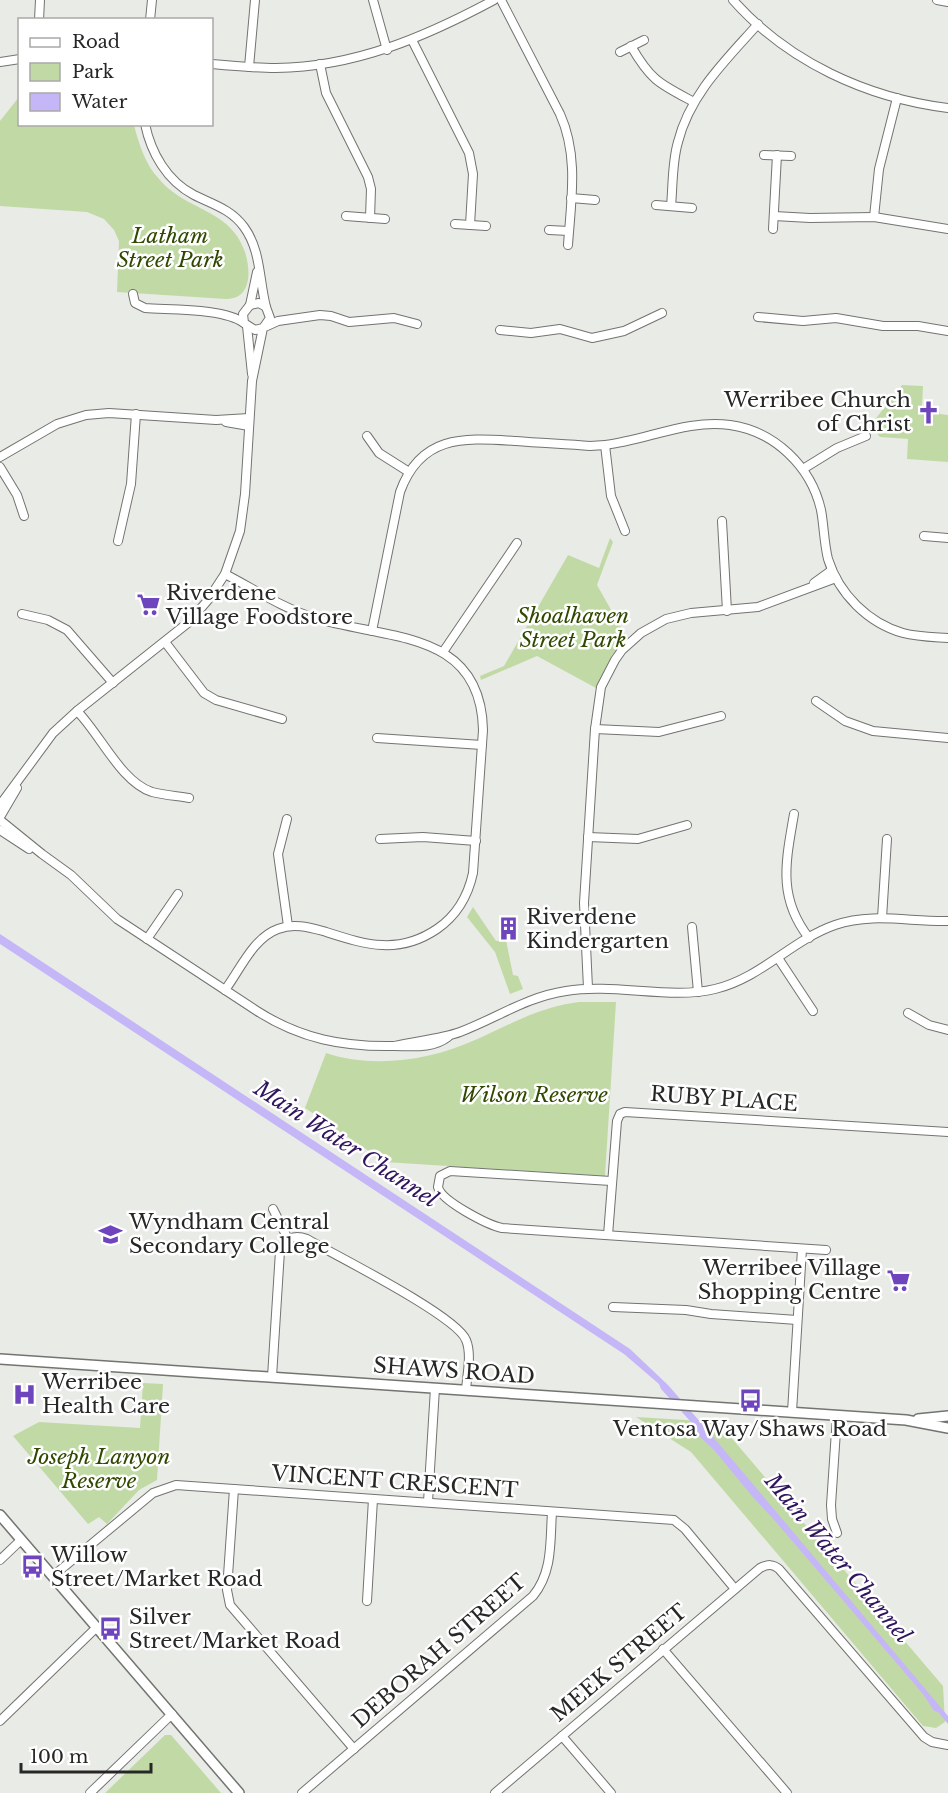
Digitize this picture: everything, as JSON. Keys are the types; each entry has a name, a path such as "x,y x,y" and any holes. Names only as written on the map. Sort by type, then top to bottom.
{"street":[{"path":"39,18 40,0"},
{"path":"150,18 152,0"},
{"path":"249,67 255,0"},
{"path":"373,0 387,50"},
{"path":"213,64 278,68 320,64 387,50 494,0"},
{"path":"501,0 568,134 572,162 568,245"},
{"path":"733,0 758,24 793,51 822,69 859,86 897,98 948,108"},
{"path":"937,0 948,2"},
{"path":"671,206 677,142 694,102 710,78 758,24"},
{"path":"412,40 469,153 473,174 470,225"},
{"path":"620,52 644,40"},
{"path":"631,46 651,77 694,102"},
{"path":"0,62 18,59"},
{"path":"320,64 326,93 368,177 371,195 370,218"},
{"path":"874,217 879,169 897,98"},
{"path":"0,806 53,734 77,711 165,642 208,600 225,574 234,552 242,520 252,381 265,327 270,318 256,253 250,236 237,218 183,188 166,171 153,149 147,126"},
{"path":"764,155 791,156"},
{"path":"772,229 777,155"},
{"path":"571,198 595,200"},
{"path":"656,205 692,208"},
{"path":"346,216 385,219"},
{"path":"774,216 810,219 874,217 948,229"},
{"path":"454,224 486,226"},
{"path":"549,230 568,231"},
{"path":"252,381 243,314 249,306 258,265"},
{"path":"133,294 135,303 145,308 219,314 238,319 255,330 288,320 326,315 349,322 394,318 417,324"},
{"path":"219,314 259,303 279,317 288,320"},
{"path":"500,330 531,333 560,329 592,338 624,331 662,313"},
{"path":"758,317 803,321 836,318 883,326 918,326 948,331"},
{"path":"0,457 66,420 97,414 136,414 249,422"},
{"path":"118,541 131,484 136,414"},
{"path":"372,631 397,501 403,482 417,462 434,448 463,439 605,445 700,424 729,424 749,429 774,442 803,469 818,501 832,570 854,604 885,626 914,636 948,638"},
{"path":"367,436 380,453 409,472"},
{"path":"803,469 837,448 866,436"},
{"path":"605,445 611,496 625,531"},
{"path":"0,467 17,495 24,516"},
{"path":"722,522 727,611"},
{"path":"924,536 948,538"},
{"path":"443,652 517,543"},
{"path":"805,589 832,570"},
{"path":"225,574 307,615 423,642 443,652 463,669 476,691 483,717 473,873 464,899 447,921 423,937 405,944 377,946 307,927 288,926 270,932 258,942 225,990"},
{"path":"588,988 583,911 595,729 601,687 615,660 631,641 654,625 677,615 727,611 771,604 836,578"},
{"path":"22,614 48,620 67,630 113,683"},
{"path":"165,642 204,693 216,700 282,719"},
{"path":"816,701 845,721 873,731 948,738"},
{"path":"77,711 138,785 152,792 189,798"},
{"path":"595,729 659,732 721,716"},
{"path":"377,738 482,745"},
{"path":"21,779 14,796 0,818 71,875 117,919 266,1017 307,1035 357,1046 421,1047 432,1045 532,999 558,992 588,988 698,992 713,990 742,980 809,938 842,923 882,918 948,923"},
{"path":"794,813 785,865 785,881 790,904 809,938"},
{"path":"287,819 278,854 288,926"},
{"path":"588,837 638,839 687,825"},
{"path":"0,830 42,854"},
{"path":"380,839 423,837 476,841"},
{"path":"882,918 887,839"},
{"path":"147,939 178,894"},
{"path":"692,927 698,992"},
{"path":"778,958 813,1011"},
{"path":"908,1013 929,1025 948,1030"},
{"name":"RUBY PLACE","path":"608,1235 617,1121 620,1114 627,1111 948,1132"},
{"path":"611,1181 450,1171 440,1176 438,1187 443,1196 496,1227 826,1250"},
{"path":"273,1209 288,1239"},
{"path":"272,1377 280,1251 288,1239 297,1236 307,1239 418,1301 458,1328 464,1335 468,1347 466,1390"},
{"path":"792,1412 802,1249"},
{"path":"613,1306 796,1320"},
{"name":"SHAWS ROAD","path":"0,1359 906,1420 948,1428"},
{"path":"428,1502 435,1388"},
{"path":"837,1416 831,1505 832,1519 837,1533"},
{"name":"SHAWS ROAD","path":"906,1420 948,1416"},
{"name":"VINCENT CRESCENT","path":"53,1576 153,1493 176,1485 674,1520 685,1529 735,1589"},
{"path":"234,1489 228,1590 230,1605 354,1749"},
{"path":"367,1601 374,1498"},
{"name":"DEBORAH STREET","path":"302,1793 533,1596 541,1586 548,1567 552,1512"},
{"path":"0,1515 239,1793"},
{"path":"0,1560 21,1540"},
{"name":"MEEK STREET","path":"495,1793 663,1649 760,1568 769,1564 779,1569 924,1737 932,1742 948,1745"},
{"path":"0,1721 97,1627"},
{"path":"663,1649 787,1793"},
{"path":"90,1793 172,1714"},
{"path":"562,1736 611,1793"}],"green space":[{"name":"Latham Street Park","path":"18,98 18,126 134,126 146,160 159,179 182,198 219,218 238,238 245,252 248,268 244,291 230,299 117,292 119,241 114,230 104,219 87,212 0,206 0,121"},
{"path":"902,385 923,386 922,406 937,407 940,414 948,415 948,462 907,459 908,439 880,437 870,426"},
{"name":"Shoalhaven Street Park","path":"610,538 613,542 597,585 627,638 612,655 596,688 537,656 481,680 480,676 504,666 568,555 599,568"},
{"path":"473,907 496,941 506,940 513,975 518,976 523,989 510,994 495,952 467,917"},
{"name":"Wilson Reserve","path":"579,1002 616,1002 605,1176 385,1162 305,1108 326,1053 363,1061 421,1057 458,1047 538,1012"},
{"name":"Joseph Lanyon Reserve","path":"143,1383 163,1384 157,1480 139,1490 107,1524 99,1517 88,1524 13,1436 39,1422 140,1428"},
{"path":"636,1417 718,1422 943,1686 945,1722 936,1728 923,1726 691,1452"},
{"path":"165,1735 171,1735 221,1793 105,1793"}],"water":[{"path":"0,934 630,1349 668,1385 709,1432 948,1716 948,1724 938,1712 934,1711 923,1694 714,1450 697,1434 691,1422 659,1384 624,1354 0,944"}],"place":[{"name":"Werribee Church of Christ","path":"929,412"},
{"name":"Riverdene Village Foodstore","path":"148,605"},
{"name":"Riverdene Kindergarten","path":"508,929"},
{"name":"Wyndham Central Secondary College","path":"111,1234"},
{"name":"Werribee Village Shopping Centre","path":"899,1280"},
{"name":"Werribee Health Care","path":"24,1394"},
{"name":"Ventosa Way/Shaws Road","path":"750,1401"},
{"name":"Willow Street/Market Road","path":"33,1567"},
{"name":"Silver Street/Market Road","path":"111,1629"}],"water label":[{"name":"Main Water Channel","path":"346,1144"},
{"name":"Main Water Channel","path":"838,1558"}]}
